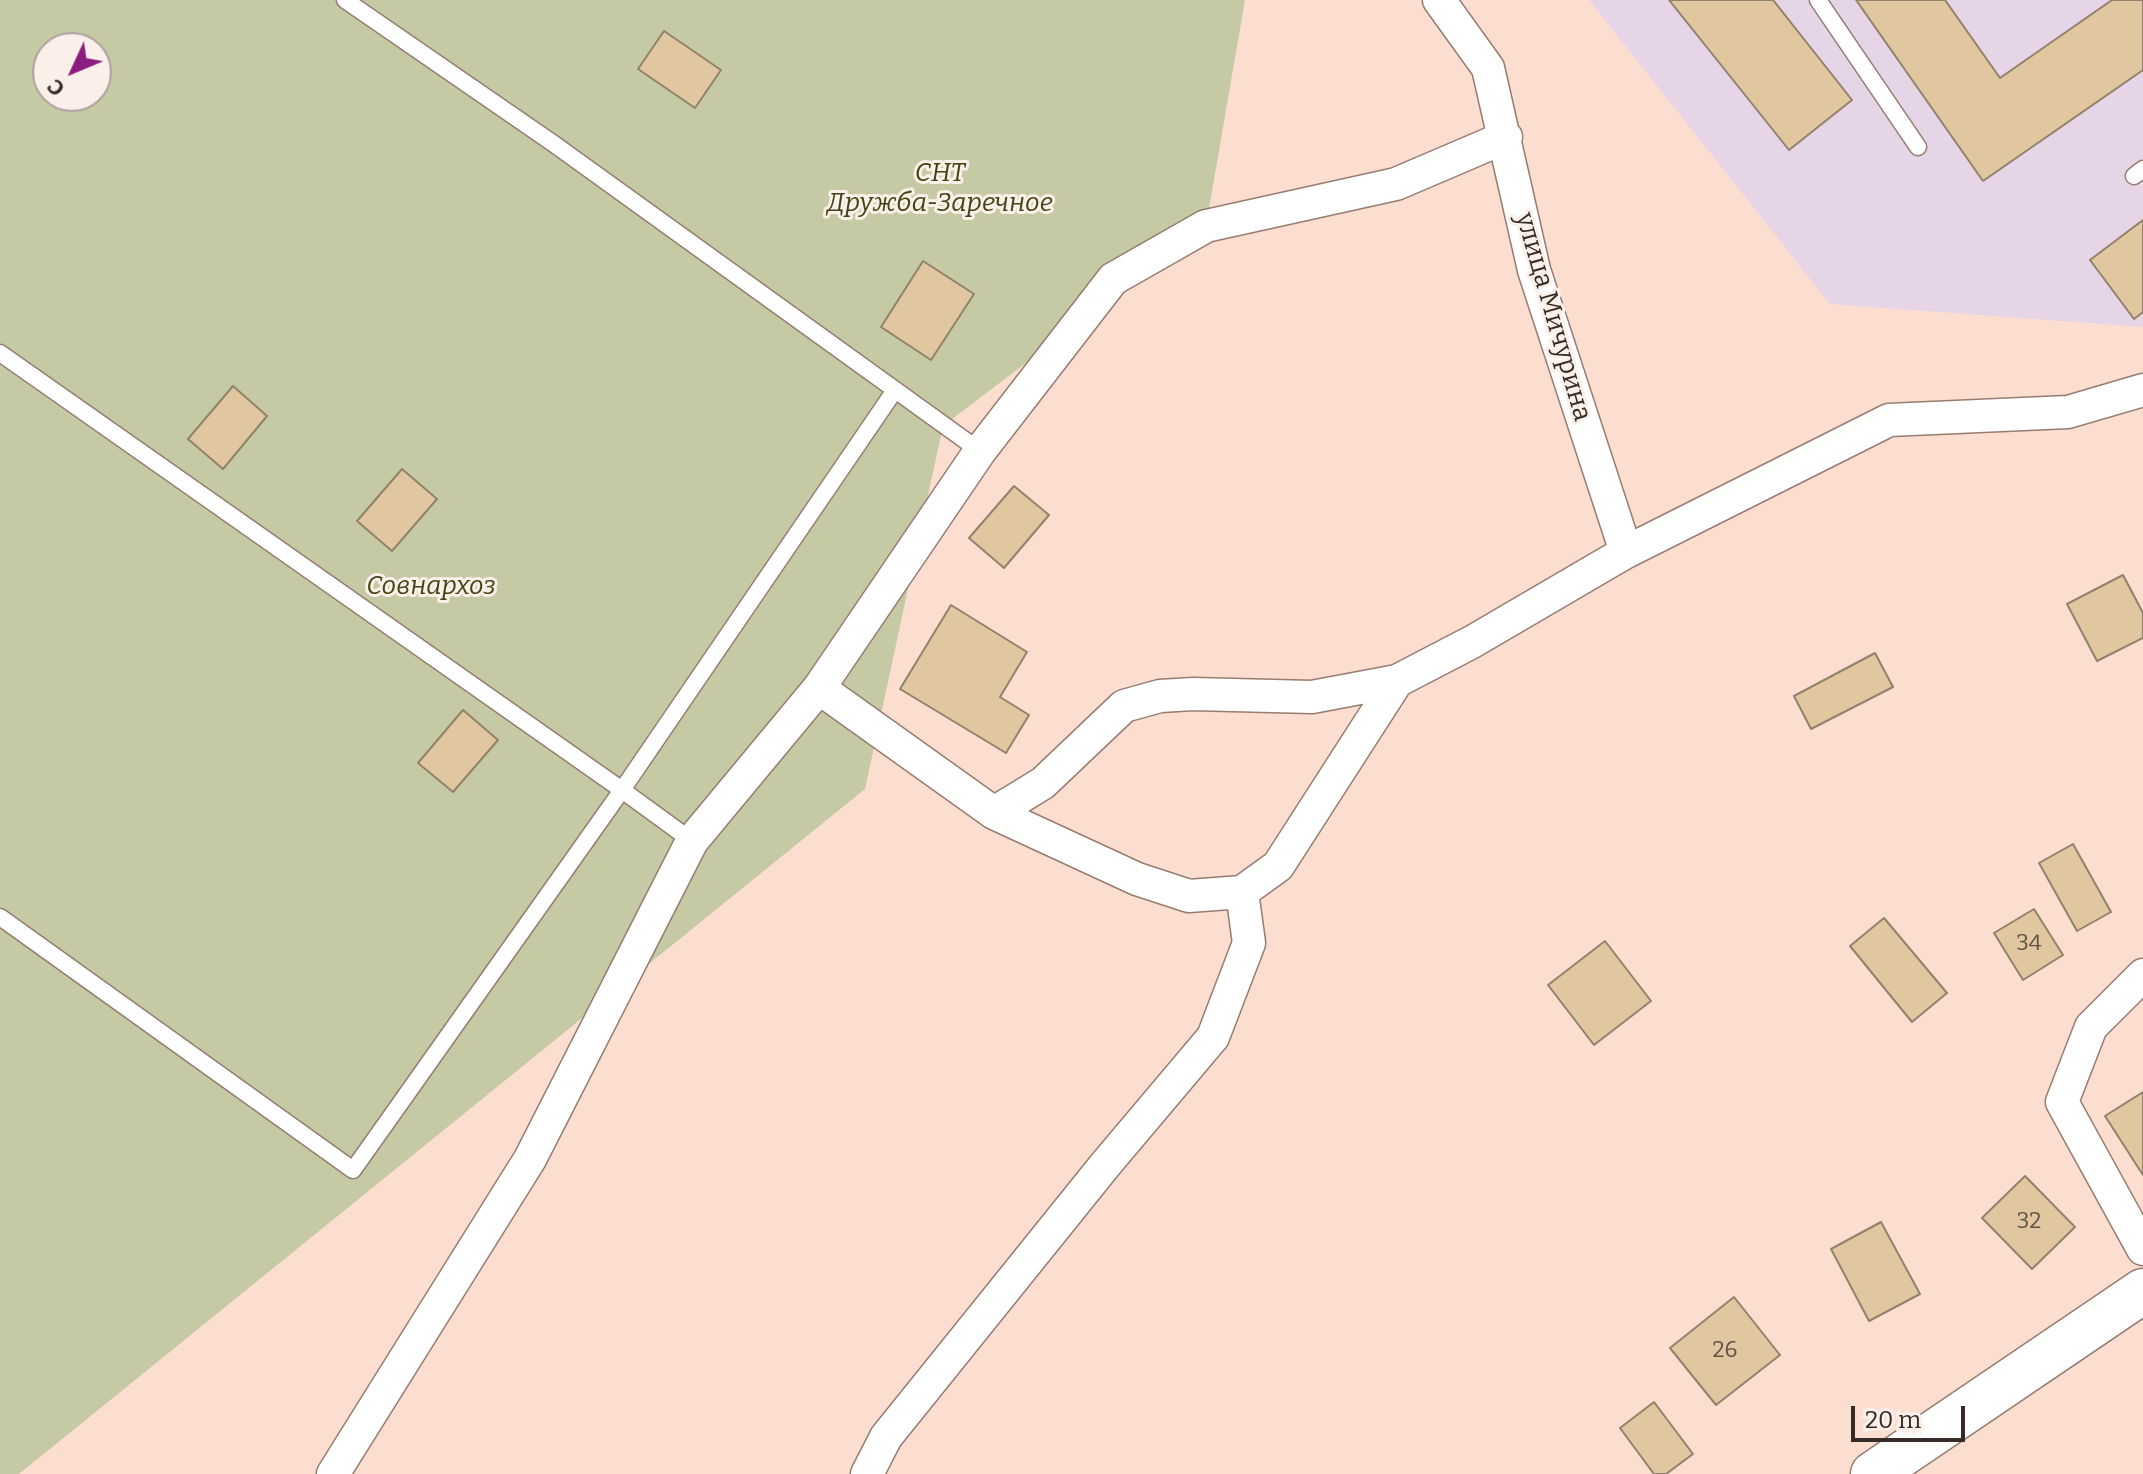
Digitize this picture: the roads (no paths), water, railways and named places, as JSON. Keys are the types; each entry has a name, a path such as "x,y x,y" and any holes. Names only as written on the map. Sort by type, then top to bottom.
{"street":[{"name":"улица Мичурина","path":"1439,0 1488,68 1534,270 1626,552"},
{"path":"333,1474 530,1159 692,841 819,688 980,451 1113,279 1206,226 1396,184 1506,137"},
{"path":"994,813 1043,783 1124,706 1160,696 1193,694 1312,697 1397,681 1472,642 1626,552 1889,420 2068,412 2143,390"},
{"path":"819,688 994,813 1137,879 1189,896 1242,892 1278,866 1397,681"},
{"path":"867,1474 886,1437 1105,1165 1213,1037 1249,943 1242,892"},
{"path":"2143,975 2091,1027 2062,1102 2143,1249"},
{"path":"1873,1474 2143,1291"}],"lane":[{"path":"345,0 554,144 980,451"},
{"path":"1818,0 1918,147"},
{"path":"0,353 692,841"},
{"path":"0,917 353,1170 622,790 895,390"}],"park label":[{"name":"СНТ Дружба-Заречное","path":"940,189"},
{"name":"Совнархоз","path":"431,587"}]}
